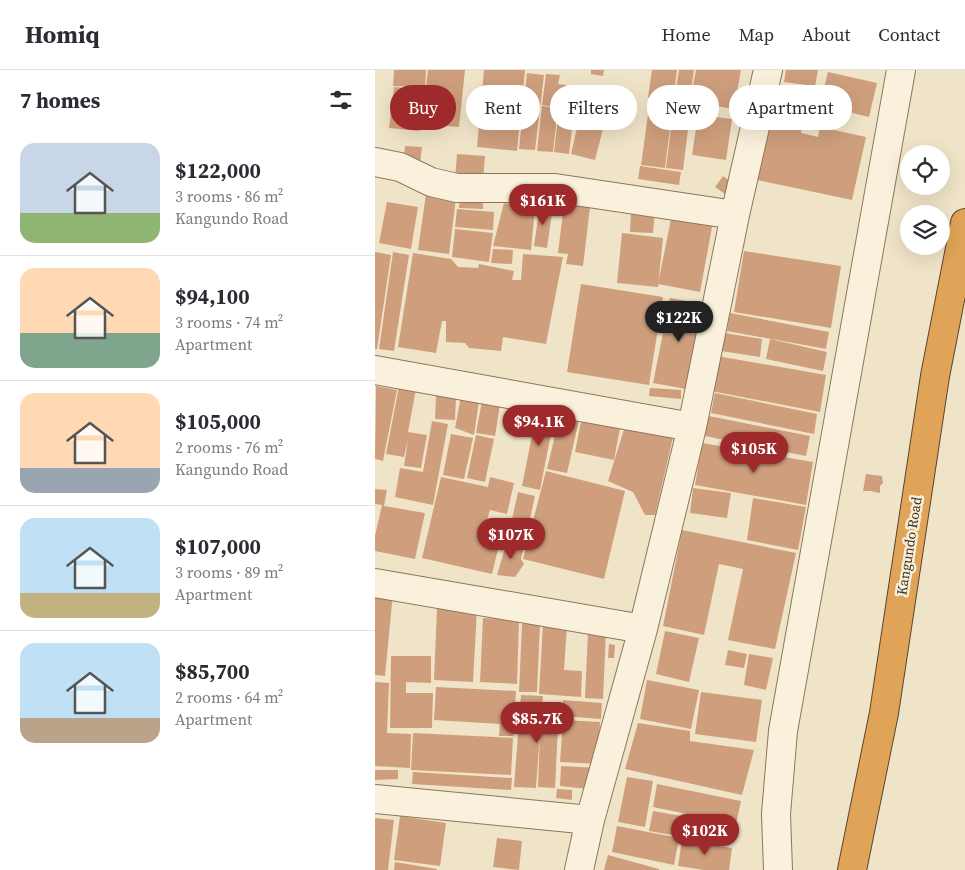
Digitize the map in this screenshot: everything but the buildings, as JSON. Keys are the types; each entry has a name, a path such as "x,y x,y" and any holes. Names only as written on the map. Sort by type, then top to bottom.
{"highway":[{"name":"Kangundo Road","path":"852,870 884,713 935,376 965,223"}],"street":[{"path":"579,870 590,820 643,629 692,428 735,215 767,70"},
{"path":"778,870 776,814 783,731 901,70"},
{"path":"375,162 400,167 431,182 457,188 555,188 735,215"},
{"path":"375,370 692,428"},
{"path":"375,583 643,629"},
{"path":"375,799 590,820"}]}
